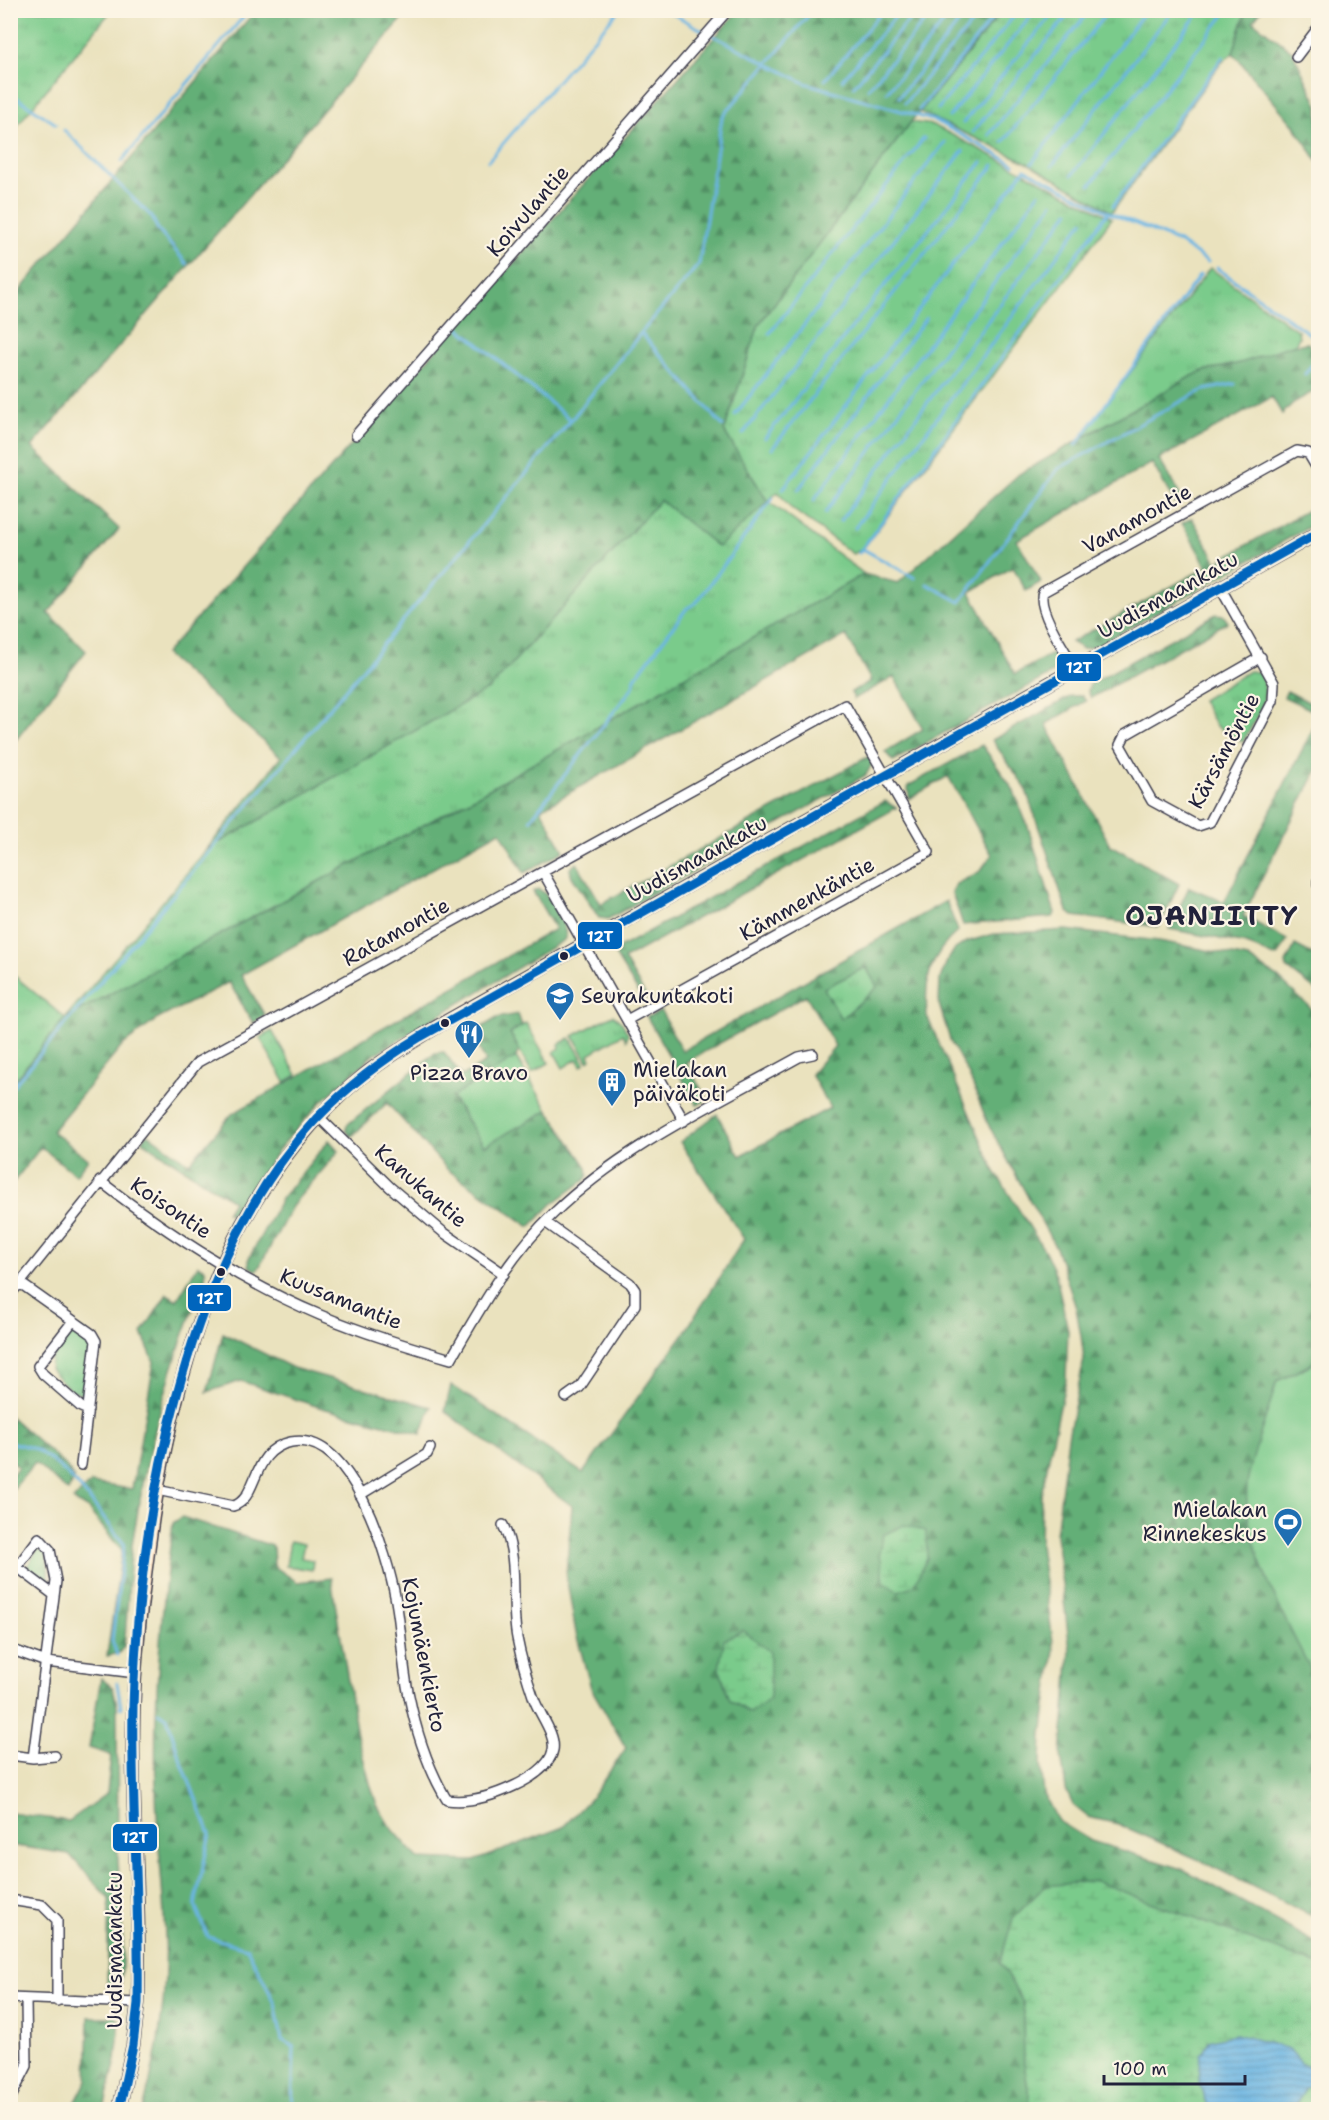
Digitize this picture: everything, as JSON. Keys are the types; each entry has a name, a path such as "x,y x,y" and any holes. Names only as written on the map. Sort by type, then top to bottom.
{"street":[{"name":"Koivulantie","path":"356,435 728,10"},
{"path":"1296,57 1318,28"},
{"name":"Vanamontie","path":"1076,669 1043,610 1041,598 1043,592 1297,451 1308,453 1318,470"},
{"name":"Uudismaankatu","path":"119,2109 133,2045 138,2003 133,1729 147,1555 157,1490 184,1371 222,1263 256,1200 287,1156 320,1118 363,1076 396,1052 584,944 1318,533"},
{"name":"Kärsämöntie","path":"1220,587 1261,657 1274,683 1273,701 1209,822 1198,826 1152,801 1120,745 1125,735 1261,657"},
{"name":"Ratamontie","path":"10,1294 198,1062 845,705 886,776"},
{"name":"Kämmenkäntie","path":"627,1020 929,852 886,776"},
{"path":"543,872 684,1121"},
{"path":"504,1274 545,1222 596,1176 684,1121 799,1057 813,1054"},
{"name":"Kanukantie","path":"320,1118 390,1187 425,1217 504,1274"},
{"name":"Koisontie","path":"100,1181 163,1226 222,1263"},
{"path":"545,1222 630,1283 637,1297 635,1305 580,1387 566,1396"},
{"name":"Kuusamantie","path":"222,1263 320,1314 375,1335 451,1359 504,1274"},
{"path":"20,1282 92,1334 96,1341 81,1465"},
{"path":"73,1321 38,1366 43,1374 88,1410"},
{"name":"Kojumäenkierto","path":"157,1490 222,1506 238,1505 248,1494 264,1459 280,1445 298,1441 318,1445 327,1450 360,1495 381,1543 392,1581 409,1695 420,1739 447,1800 477,1799 504,1791 533,1775 553,1752 552,1739 535,1702 517,1638 513,1614 510,1541 503,1525"},
{"path":"360,1495 428,1454 430,1448"},
{"path":"33,1758 57,1581 50,1550 39,1538 17,1567 54,1595"},
{"path":"10,1649 46,1662 136,1673"},
{"path":"10,1755 33,1758 55,1756"},
{"path":"10,1900 42,1905 57,1920 57,2001"},
{"path":"10,1998 138,2003"},
{"path":"10,2099 27,2066 26,2000"}],"green space":[{"path":"256,10 409,11 32,447 119,529 48,613 86,651 11,746 11,301"},
{"path":"10,11 111,11 11,133"},
{"path":"738,11 1002,11 911,122 759,324 724,431 768,502 718,547 660,500 490,688 206,850 281,757 165,654"},
{"path":"1002,11 1246,11 1233,53 1221,63 1112,212 1026,162 920,112"},
{"path":"1246,11 1261,11 1253,21 1292,51 1318,105 1318,162 1295,127 1233,53"},
{"path":"911,122 933,125 1112,218 863,549 853,554 791,508 778,492 768,501 864,574 470,800 65,1018 206,850 490,688 660,500 768,502 724,431 759,324"},
{"path":"1210,268 1298,331 1299,337 1295,344 1241,363 1202,371 1080,439"},
{"path":"1308,343 1317,358 1314,377 1318,380 1318,389 1293,403 1282,414 1272,397 1159,459 1184,502 1176,505 1152,463 1017,540 1041,582 1026,591 1013,567 970,592 1015,674 1057,651 1062,660 1058,670 893,761 885,752 923,729 894,677 854,699 851,692 871,681 846,635 541,809 564,851 524,873 500,831 241,975 265,1016 253,1023 229,982 156,1020 123,1045 52,1131 88,1159 76,1175 41,1147 11,1185 11,1085 65,1018 470,800 864,574 898,583 1019,474 1190,377 1290,346"},
{"path":"1318,504 1318,522 1097,646 1083,649 1071,642 1207,567 1182,523 1192,518 1217,562"},
{"path":"1216,614 1223,615 1228,622 1091,698 1088,691 1090,684"},
{"path":"1249,671 1258,672 1265,689 1261,707 1243,742 1216,726 1202,700"},
{"path":"1287,691 1318,707 1318,713 1284,697"},
{"path":"1071,696 1082,696 1086,701 1046,724 1110,845 1179,884 1159,927 1073,916 1067,911 1025,787 992,740"},
{"path":"1318,719 1318,768 1243,916 1287,940 1279,955 1274,957 1246,944 1169,929 1189,887 1224,902"},
{"path":"982,745 1013,789 1028,827 1055,913 1053,917 963,925 952,893 956,884 979,872 992,855 948,776 909,799 908,786"},
{"path":"869,756 872,764 866,775 608,919 599,918 571,875 570,868 577,863 601,904"},
{"path":"885,801 896,808 624,959 647,998 642,998 615,955 619,948"},
{"path":"538,889 557,909 565,930 564,940 372,1056 318,1105 279,1149 237,1214 226,1213 233,1201 142,1141 148,1134 189,1163 232,1114 555,929 533,891"},
{"path":"946,901 958,931 941,949 931,969 927,991 927,1016 994,1170 1046,1253 1056,1275 1068,1330 1066,1379 1041,1495 1040,1545 1054,1650 1042,1735 1041,1763 1044,1794 1058,1821 1091,1841 1183,1869 1318,1944 1318,1965 1306,1959 1000,1962 1023,2002 1024,2062 1031,2109 143,2110 157,2045 165,1979 166,1957 155,1757 162,1623 173,1523 182,1517 273,1546 274,1566 297,1582 331,1578 357,1735 370,1783 377,1805 389,1825 419,1859 474,1861 563,1827 592,1797 626,1748 591,1688 576,1633 566,1575 572,1506 445,1411 451,1385 583,1473 685,1332 744,1239 680,1142 717,1114 740,1156 830,1108 811,1074 835,1046 806,995 686,1062 707,1100 697,1105 647,1017 661,1011 682,1051","holes":["866,967 877,987 841,1019 824,988","719,1668 751,1713 730,1700"]},
{"path":"1066,930 1159,941 1248,958 1277,977 1318,1015 1318,1358 1310,1365 1277,1381 1248,1479 1248,1518 1266,1577 1318,1683 1318,1919 1195,1858 1118,1824 1088,1817 1073,1805 1066,1790 1061,1755 1070,1650 1056,1535 1068,1437 1084,1359 1081,1336 1076,1308 1057,1250 988,1124 969,1075 951,1043 939,1004 940,979 947,961 954,950 966,942 994,934"},
{"path":"1295,945 1318,957 1318,992 1287,968 1286,963"},
{"path":"866,967 878,987 841,1019 823,988"},
{"path":"11,973 65,1018 11,1085"},
{"path":"518,1014 522,1026 510,1033 519,1050 516,1057 452,1098 484,1146 548,1110 587,1167 588,1175 585,1180 552,1204 530,1227 448,1170 387,1103 351,1137 346,1130 347,1125 435,1053 444,1052 462,1076 486,1062 473,1036 474,1032 497,1018"},
{"path":"613,1015 622,1023 628,1034 626,1040 623,1034 589,1054 591,1059 588,1061 573,1036"},
{"path":"526,1023 549,1063 532,1073 510,1033"},
{"path":"272,1031 297,1075 285,1082 260,1038"},
{"path":"570,1038 585,1063 581,1066 577,1059 563,1068 554,1052 560,1048 559,1044"},
{"path":"516,1057 548,1110 484,1146 452,1097"},
{"path":"329,1140 339,1151 294,1203 257,1271 249,1266 249,1258 281,1199"},
{"path":"198,1265 205,1269 205,1279 180,1344 160,1410 144,1478 132,1546 124,1646 119,1653 107,1656 122,1551 88,1509 73,1500 91,1483 132,1489 154,1362 142,1333 167,1294 177,1300"},
{"path":"72,1330 83,1331 92,1341 87,1391 83,1394 70,1390 50,1369 51,1359"},
{"path":"223,1333 293,1368 431,1407 421,1434 322,1408 241,1381 207,1392"},
{"name":"Mielakan Rinnekeskus","path":"1318,1358 1318,1684 1281,1611 1258,1556 1250,1529 1247,1502 1248,1478 1277,1381 1310,1366"},
{"path":"11,1417 66,1466 74,1478 68,1491 35,1463 14,1488 11,1485 11,1476 18,1467 11,1461"},
{"path":"904,1525 926,1531 927,1558 914,1586 898,1591 884,1582 880,1553 883,1535"},
{"path":"290,1541 304,1544 301,1558 313,1560 312,1570 286,1566"},
{"path":"38,1549 46,1553 50,1583 45,1584 26,1568"},
{"path":"743,1630 770,1652 770,1699 750,1713 730,1700 719,1668 724,1640"},
{"path":"101,1678 113,1688 117,1707 118,1860 123,1947 121,1983 107,1991 109,1899 69,1854 10,1845 11,1813 69,1821 107,1793 111,1755 89,1748"},
{"path":"1095,1881 1318,1965 1318,2069 1302,2064 1226,2109 1031,2109 1024,2062 1023,2002 1000,1962 1013,1918 1045,1886"},
{"path":"89,2017 115,2017 120,2021 116,2060 104,2109 72,2109 87,2080"},
{"path":"1318,2080 1318,2109 1269,2109"}],"water":[{"path":"1236,2034 1289,2049 1302,2064 1318,2069 1318,2082 1306,2088 1293,2109 1208,2109 1199,2082 1201,2055 1209,2041"}],"waterway":[{"path":"122,161 249,10"},
{"path":"488,161 619,10"},
{"path":"666,10 702,30"},
{"path":"723,426 641,333 699,264 722,117 813,10"},
{"path":"825,80 883,10"},
{"path":"842,80 901,10"},
{"path":"854,86 917,10"},
{"path":"868,89 934,10"},
{"path":"887,92 954,10"},
{"path":"899,97 969,10"},
{"path":"905,103 983,10"},
{"path":"919,110 999,10"},
{"path":"938,109 1019,10"},
{"path":"949,117 1036,10"},
{"path":"963,123 1056,10"},
{"path":"973,132 1072,10"},
{"path":"989,135 1090,10"},
{"path":"1003,142 1109,10"},
{"path":"1032,163 1146,10"},
{"path":"1052,166 1173,10"},
{"path":"1072,175 1201,10"},
{"path":"1090,185 1228,10"},
{"path":"712,35 805,83 936,121 1014,164"},
{"path":"1113,206 1223,57"},
{"path":"10,93 56,124"},
{"path":"64,130 152,217 158,230 187,264"},
{"path":"769,334 924,138"},
{"path":"735,415 945,142"},
{"path":"743,434 963,151"},
{"path":"765,438 982,162"},
{"path":"772,449 994,165"},
{"path":"783,489 1025,169 1108,212 1179,242 1208,262"},
{"path":"814,500 1039,193"},
{"path":"825,513 1053,203"},
{"path":"840,521 1069,211"},
{"path":"859,553 1108,212"},
{"path":"855,528 1083,221"},
{"path":"1217,268 1318,340"},
{"path":"1076,445 1200,275"},
{"path":"798,490 926,318"},
{"path":"459,328 571,420 641,333"},
{"path":"1305,374 1318,357"},
{"path":"927,584 960,602 1058,469 1193,395 1204,390 1235,384"},
{"path":"10,1090 571,420"},
{"path":"530,820 633,687 635,678 687,608 696,603 773,498"},
{"path":"863,549 915,578"},
{"path":"10,1442 35,1449 63,1470 124,1544 112,1640 117,1655"},
{"path":"117,1683 121,1708"},
{"path":"158,1712 167,1717 178,1753 210,1834 195,1905 208,1937 247,1948 275,2003 282,2040 294,2047 292,2110"}],"transit line":[{"name":"12T","path":"119,2110 133,2045 138,2003 133,1706 137,1632 145,1554 158,1474 177,1395 201,1318 232,1245 270,1178 328,1107 365,1075 420,1037 1318,533"}],"place":[{"name":"Seurakuntakoti","path":"560,1022"},
{"name":"Pizza Bravo","path":"469,1060"},
{"name":"Mielakan päiväkoti","path":"612,1108"},
{"name":"Mielakan Rinnekeskus","path":"1288,1548"}],"district":[{"name":"OJANIITTY","path":"1212,915"}]}
